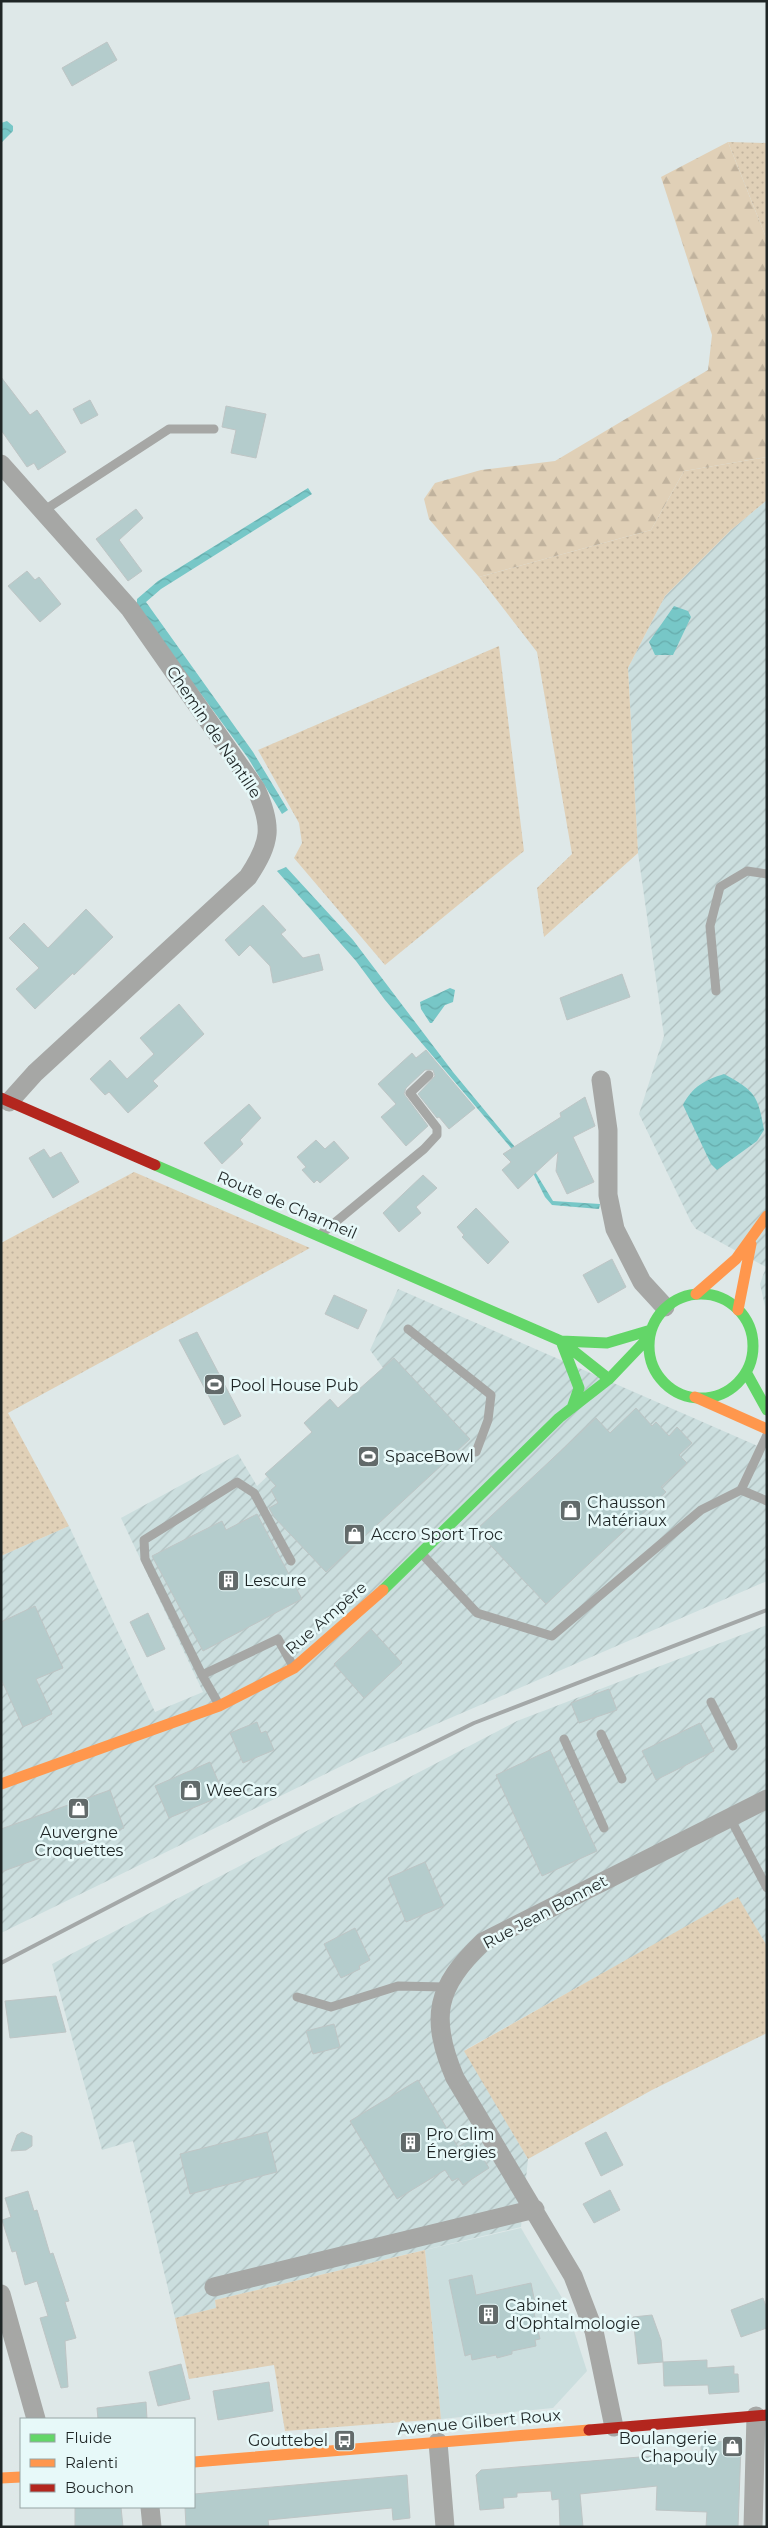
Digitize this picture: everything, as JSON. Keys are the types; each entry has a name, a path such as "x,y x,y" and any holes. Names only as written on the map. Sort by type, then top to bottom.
{"main road":[{"name":"Route de Charmeil","path":"5,1100 561,1341 609,1378"},
{"path":"696,1294 726,1270 752,1243 767,1216"},
{"path":"738,1310 752,1243"},
{"path":"696,1294 712,1295 726,1300 738,1310 748,1323 752,1340 752,1356 746,1372 736,1384 724,1392 710,1397 683,1395 662,1381 653,1368 649,1353 650,1334 665,1308 680,1298 696,1294"},
{"name":"Route de Charmeil","path":"561,1341 597,1345 623,1342 650,1334"},
{"name":"Rue Ampère","path":"1,1784 220,1706 294,1668 371,1602 572,1408 609,1378 650,1334"},
{"path":"561,1341 579,1388 572,1408"},
{"path":"746,1372 767,1410"},
{"path":"609,1378 629,1379"},
{"path":"649,1380 662,1381"},
{"path":"695,1397 767,1429"},
{"name":"Avenue Gilbert Roux","path":"195,2462 762,2416"},
{"path":"1,2478 20,2477"}],"street":[{"name":"Chemin de Nantille","path":"1,464 130,609 256,789 265,810 267,833 263,854 248,876 5,1100"},
{"path":"601,1080 608,1130 608,1196 615,1229 642,1282 665,1308"},
{"name":"Rue Jean Bonnet","path":"614,2427 594,2330 573,2276 535,2209 455,2078 446,2058 439,2022 446,1987 460,1964 482,1942 767,1799"},
{"path":"214,2287 535,2209"},
{"path":"1,2294 36,2418"},
{"path":"753,2527 762,2416"},
{"path":"438,2442 446,2527"},
{"path":"150,2508 152,2527"}],"lane":[{"path":"43,511 169,429 214,428"},
{"path":"716,991 710,926 720,887 747,871 767,874"},
{"path":"319,1236 424,1149 437,1135 437,1128 410,1093 429,1075"},
{"path":"408,1329 491,1395 488,1420 476,1452"},
{"path":"421,1552 476,1613 552,1636 701,1510 741,1490 767,1435"},
{"path":"220,1706 202,1675 145,1560 144,1540 237,1482 254,1493 290,1561"},
{"path":"741,1490 767,1501"},
{"path":"202,1675 278,1639 294,1668"},
{"path":"711,1702 733,1746"},
{"path":"601,1734 622,1778"},
{"path":"564,1739 604,1828"},
{"path":"730,1818 767,1888"},
{"path":"298,1997 331,2007 398,1986 446,1987"}],"shaded area":[{"path":"767,500 767,1315 760,1284 766,1267 696,1229 639,1114 664,1036 638,853 628,668 665,596 731,530"},
{"path":"398,1289 767,1450 767,1581 360,1757 1,1933 1,1556 69,1526 155,1712 203,1692 121,1518 238,1454 257,1486 383,1368 370,1350"},
{"path":"767,1625 767,1946 738,1898 465,2050 528,2159 521,2227 215,2300 216,2308 175,2318 133,2141 102,2150 52,1964 517,1721"},
{"path":"521,2228 565,2303 587,2371 553,2408 441,2419 425,2250"}],"green space":[{"path":"728,142 767,143 767,240"},
{"path":"728,142 767,240 767,457 684,471 651,530 479,577 429,519 424,499 435,483 481,470 555,461 708,370 712,335 661,177"},
{"path":"767,457 767,500 731,530 665,596 628,668 638,853 544,937 537,888 572,854 537,652 479,577 651,530 684,471"},
{"path":"499,646 524,851 385,965 294,858 302,843 299,823 258,750"},
{"path":"134,1172 310,1248 8,1413 69,1526 1,1556 1,1243"},
{"path":"738,1897 767,1946 767,2033 652,2090 528,2159 464,2051"},
{"path":"425,2250 441,2419 285,2431 274,2365 189,2379 175,2318 216,2308 215,2300"}],"water":[{"path":"7,121 13,126 13,131 1,143 1,123"},
{"path":"308,488 312,494 161,589 146,602 253,752 288,810 282,814 248,758 137,607 137,599 158,581"},
{"path":"674,606 688,611 691,617 673,655 655,655 649,642"},
{"path":"286,867 353,940 453,1072 534,1170 553,1201 600,1204 599,1209 552,1205 545,1197 534,1175 385,1000 356,961 277,871"},
{"path":"450,988 455,990 453,1002 445,1005 432,1023 430,1023 421,1009 420,1002"},
{"path":"724,1074 749,1090 753,1095 760,1109 764,1130 757,1141 717,1170 711,1164 683,1105 691,1093 700,1085"}],"building":[{"path":"107,42 117,60 72,86 62,68"},
{"path":"1,377 30,415 37,410 66,452 38,470 34,463 27,467 1,430"},
{"path":"90,400 98,415 81,424 73,409"},
{"path":"226,406 266,414 256,458 231,453 236,430 222,427"},
{"path":"136,509 143,518 119,540 142,571 128,581 96,539"},
{"path":"27,571 35,580 39,577 61,604 40,622 8,586"},
{"path":"263,905 286,930 281,934 303,958 319,954 323,970 273,983 270,966 250,945 239,956 225,940"},
{"path":"86,909 113,937 35,1009 16,989 39,968 9,938 24,923 48,948"},
{"path":"622,974 630,997 567,1020 560,998"},
{"path":"179,1004 204,1034 153,1081 158,1086 128,1113 109,1092 105,1095 90,1079 110,1060 127,1079 154,1054 140,1038"},
{"path":"426,1050 475,1108 449,1129 439,1117 437,1118 418,1094 435,1076 433,1070 425,1070 406,1088 404,1094 428,1126 406,1146 381,1117 396,1104 378,1084 412,1053 416,1058"},
{"path":"585,1097 595,1126 573,1137 594,1182 567,1194 556,1171 558,1152 518,1189 502,1170 511,1162 503,1154 561,1117 560,1113"},
{"path":"249,1104 261,1118 240,1140 243,1144 222,1164 204,1143"},
{"path":"316,1140 325,1149 334,1141 349,1158 320,1183 317,1180 314,1183 302,1170 306,1167 297,1157"},
{"path":"44,1149 50,1158 61,1152 79,1182 53,1198 29,1158"},
{"path":"423,1175 437,1188 416,1207 421,1213 399,1232 383,1213"},
{"path":"476,1208 509,1242 488,1264 462,1237 464,1235 457,1227"},
{"path":"612,1259 626,1287 598,1303 583,1275"},
{"path":"334,1295 367,1310 358,1329 325,1314"},
{"name":"Pool House Pub","path":"197,1332 241,1416 224,1425 179,1340"},
{"name":"SpaceBowl","path":"394,1358 470,1439 326,1572 274,1517 269,1508 278,1503 271,1490 276,1486 265,1474 312,1432 304,1423 330,1399 338,1408"},
{"name":"Chausson Matériaux","path":"636,1408 652,1426 656,1422 669,1436 677,1427 692,1443 679,1455 687,1463 661,1487 666,1492 546,1604 476,1530 596,1418 610,1433"},
{"name":"Lescure","path":"257,1514 302,1599 203,1651 152,1556 222,1521 226,1530"},
{"path":"35,1606 63,1668 36,1679 52,1714 23,1727 1,1679 1,1622"},
{"path":"148,1613 165,1649 147,1657 130,1622"},
{"path":"371,1629 402,1663 364,1698 334,1664"},
{"path":"609,1689 617,1710 579,1723 571,1703"},
{"path":"257,1722 261,1733 266,1731 274,1750 243,1763 230,1733"},
{"path":"700,1723 714,1751 656,1780 642,1751"},
{"path":"550,1750 597,1851 542,1876 496,1775"},
{"name":"WeeCars","path":"210,1762 224,1795 169,1818 155,1786"},
{"path":"110,1790 124,1828 1,1872 1,1829"},
{"path":"425,1862 444,1906 406,1922 388,1878"},
{"path":"355,1928 370,1960 359,1966 360,1969 341,1978 324,1944"},
{"path":"56,1996 66,2032 10,2038 5,2001"},
{"path":"334,2024 340,2047 313,2054 306,2031"},
{"name":"Pro Clim Énergies","path":"418,2080 458,2147 471,2139 489,2168 463,2185 458,2178 452,2181 445,2170 397,2199 350,2121"},
{"path":"22,2132 32,2136 32,2146 26,2150 11,2151 17,2135"},
{"path":"267,2132 277,2172 190,2194 180,2154"},
{"path":"606,2132 623,2165 601,2176 585,2143"},
{"path":"610,2190 620,2210 594,2223 583,2204"},
{"path":"28,2191 34,2211 37,2210 50,2254 53,2253 69,2301 65,2302 76,2338 65,2341 68,2387 61,2388 40,2318 48,2316 37,2281 25,2285 16,2251 12,2252 2,2220 11,2217 5,2198"},
{"name":"Cabinet d'Ophtalmologie","path":"472,2275 476,2295 531,2283 535,2303 532,2304 540,2339 535,2340 536,2346 512,2351 512,2354 497,2358 496,2355 472,2360 471,2354 465,2356 449,2280"},
{"path":"763,2298 767,2309 767,2328 741,2337 731,2310"},
{"path":"652,2315 661,2340 663,2362 638,2364 633,2317"},
{"path":"707,2360 707,2368 734,2366 734,2374 738,2374 739,2392 709,2394 708,2385 664,2386 663,2362"},
{"path":"181,2364 190,2399 158,2406 149,2372"},
{"path":"269,2382 273,2411 218,2420 213,2391"},
{"path":"146,2402 147,2418 98,2418 97,2408"},
{"path":"735,2440 741,2446 738,2527 706,2527 707,2512 656,2510 657,2486 580,2494 583,2527 560,2527 559,2499 552,2500 551,2491 517,2493 517,2497 503,2498 504,2508 480,2510 476,2475 481,2470 701,2452 701,2443"},
{"path":"407,2475 410,2518 393,2520 392,2508 268,2520 269,2527 186,2527 185,2508 195,2508 195,2494"},
{"path":"75,2508 121,2508 123,2527 75,2527"}],"railway":[{"path":"1,1963 270,1823 474,1723 767,1610"}],"traffic: fast":[{"path":"155,1165 561,1341 609,1379"},
{"path":"701,1294 721,1298 738,1309 749,1326 753,1346 749,1366 738,1383 721,1394 701,1398 681,1394 664,1383 653,1366 649,1346 653,1326 664,1309 681,1298 701,1294"},
{"path":"561,1341 607,1343 651,1330"},
{"path":"383,1590 559,1418 609,1379 649,1337"},
{"path":"561,1341 579,1388 572,1408"},
{"path":"746,1372 767,1410"}],"traffic: slow":[{"path":"696,1294 736,1259 767,1216"},
{"path":"738,1310 751,1244"},
{"path":"695,1397 767,1429"},
{"path":"1,1784 219,1706 294,1668 383,1590"},
{"path":"195,2462 589,2430"},
{"path":"1,2478 20,2477"}],"traffic: jam":[{"path":"1,1098 155,1165"},
{"path":"589,2430 767,2415"}],"place":[{"name":"Pool House Pub","path":"214,1385"},
{"name":"SpaceBowl","path":"369,1456"},
{"name":"Chausson Matériaux","path":"571,1511"},
{"name":"Accro Sport Troc","path":"355,1534"},
{"name":"Lescure","path":"228,1580"},
{"name":"WeeCars","path":"190,1790"},
{"name":"Auvergne Croquettes","path":"79,1808"},
{"name":"Pro Clim Énergies","path":"410,2143"},
{"name":"Cabinet d'Ophtalmologie","path":"489,2314"},
{"name":"Gouttebel","path":"344,2440"},
{"name":"Boulangerie Chapouly","path":"733,2447"}]}
